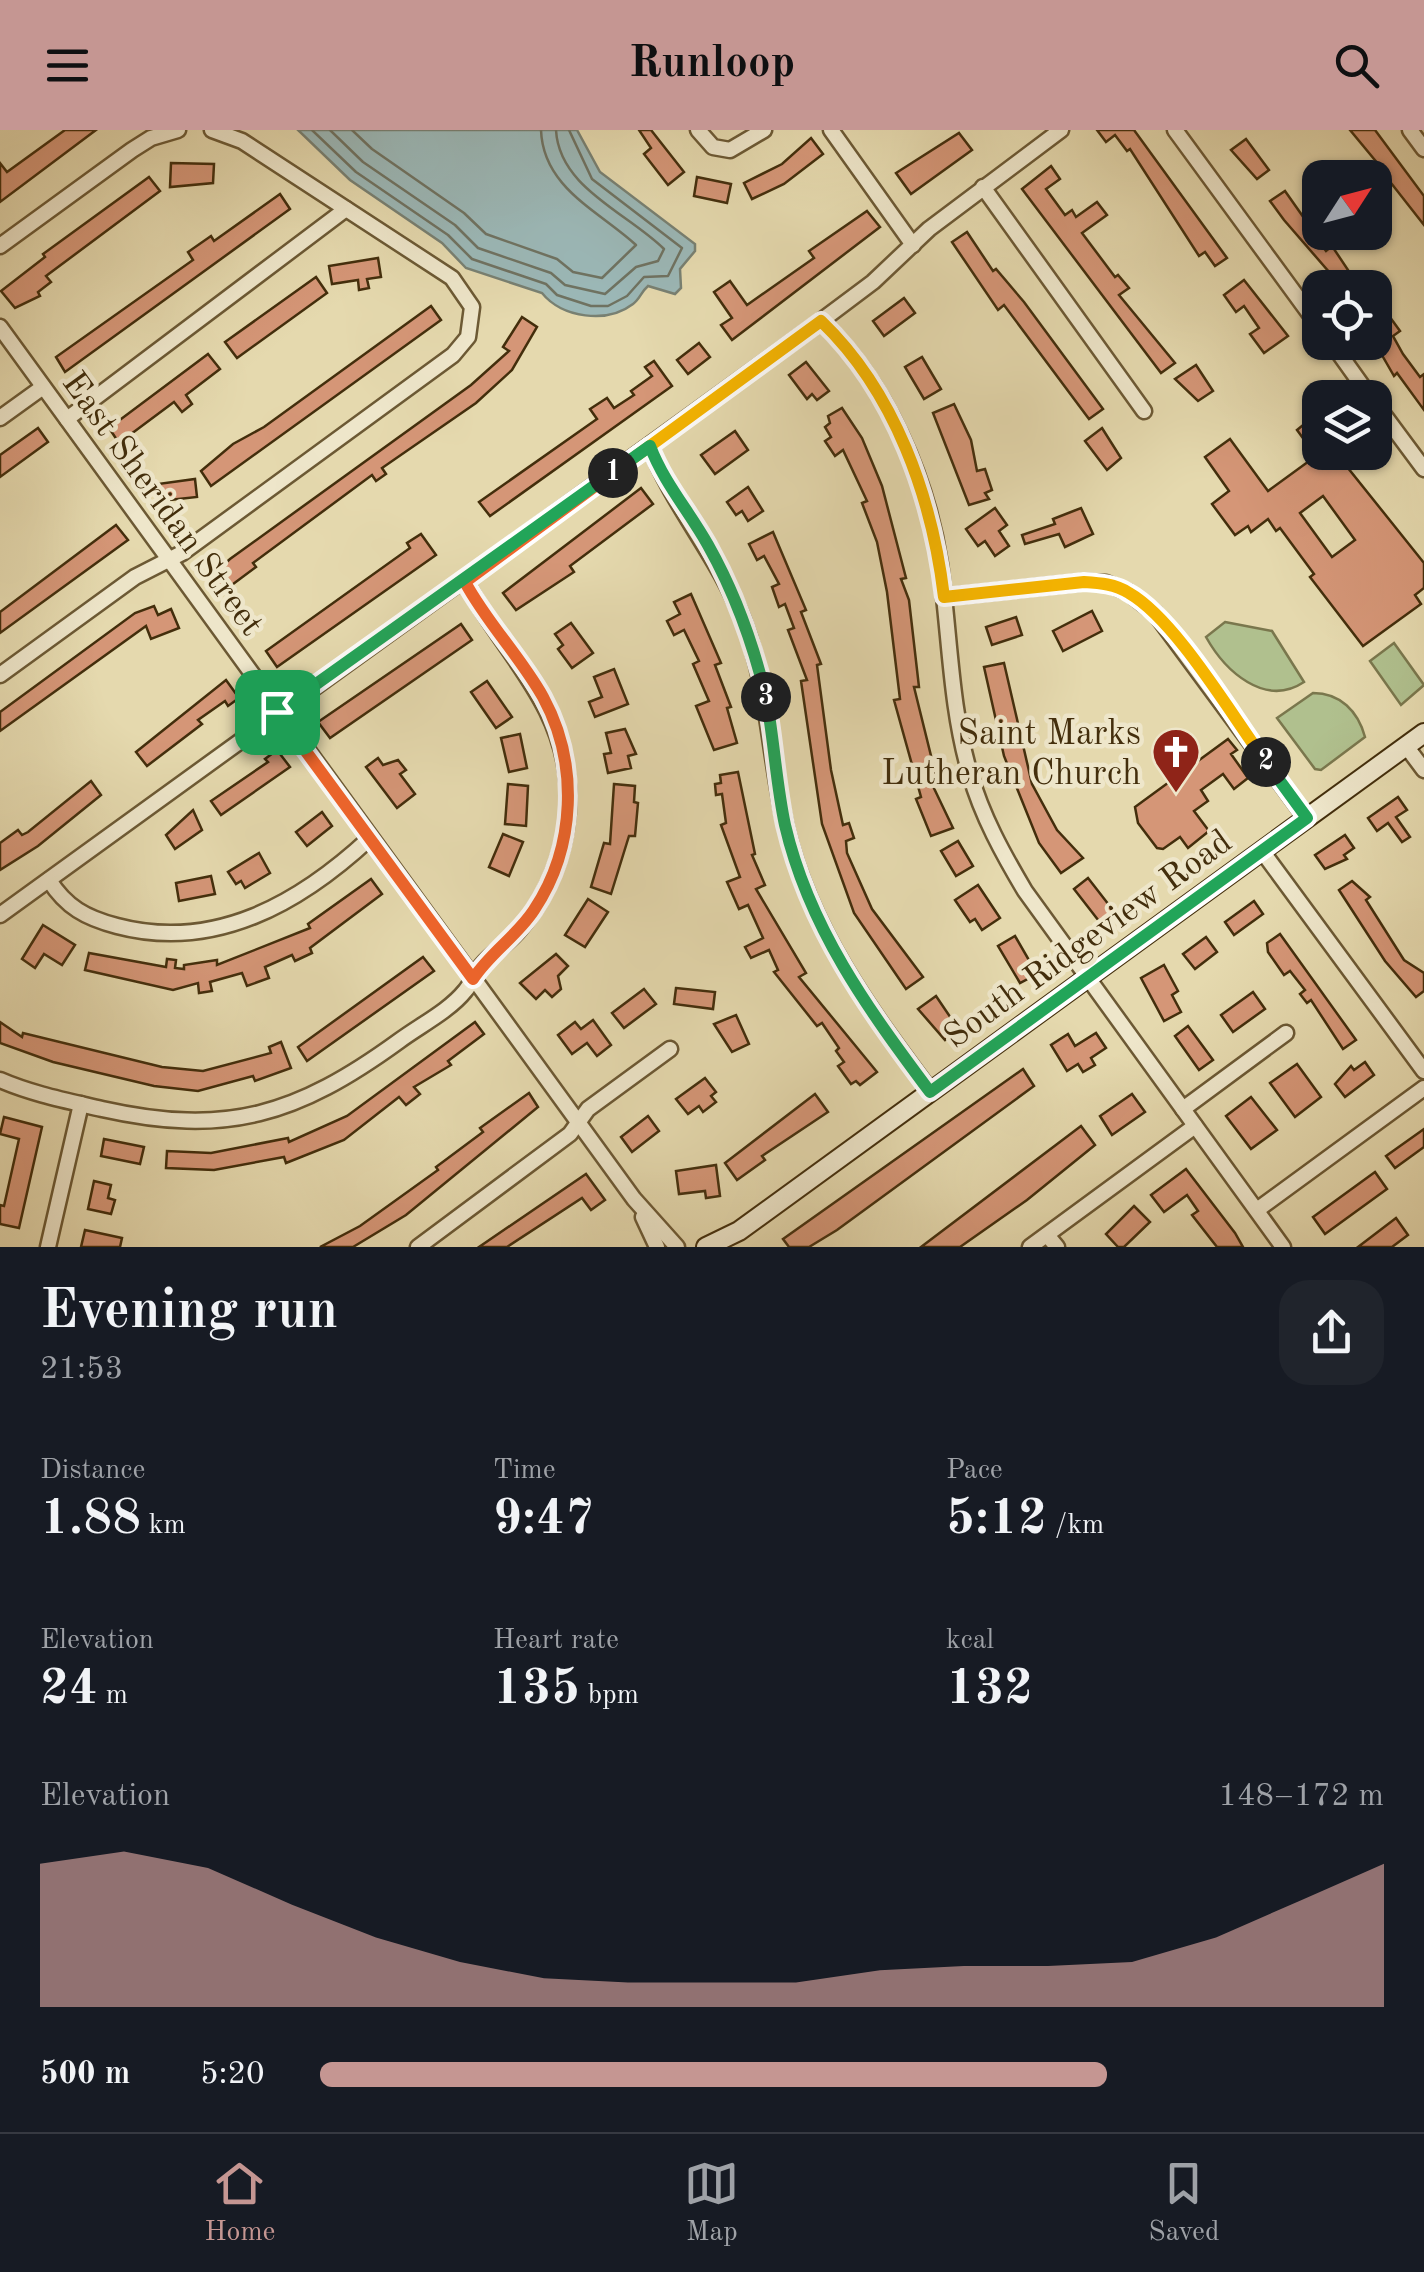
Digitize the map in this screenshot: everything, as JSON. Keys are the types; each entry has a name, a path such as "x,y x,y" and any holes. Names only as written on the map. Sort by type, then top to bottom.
{"main road":[{"name":"South Ridgeview Road","path":"706,1247 738,1231 1424,733"},
{"name":"South Ridgeview Road","path":"726,1247 738,1231"}],"street":[{"path":"0,246 132,150 151,138 178,130"},
{"path":"0,675 135,577 182,553 453,355 468,337 472,307 452,278 242,141 212,130"},
{"path":"698,130 714,147 730,150 764,130"},
{"path":"831,130 913,245"},
{"path":"0,916 821,321 983,187 1061,130"},
{"path":"1175,130 1302,303"},
{"path":"1410,130 1424,149"},
{"path":"983,187 1144,412"},
{"path":"67,419 346,209"},
{"path":"821,321 875,392 906,449 929,513 944,597 959,730 982,812 1025,891 1284,1247"},
{"name":"East Sheridan Street","path":"0,327 634,1198 677,1247"},
{"path":"0,418 43,387"},
{"path":"1392,426 1424,469"},
{"path":"650,446 660,473 706,542 744,621 766,701 786,826 817,920 863,1001 930,1092"},
{"path":"0,1080 81,1104 172,1122 233,1121 271,1113 349,1077 464,993 519,931 551,879 562,844 568,790 559,734 543,697 465,582"},
{"path":"944,597 1084,582 1128,592 1168,628 1307,818"},
{"path":"1406,746 1424,770"},
{"path":"48,880 65,903 102,922 148,932 195,934 225,928 282,904 370,838"},
{"path":"1262,852 1424,1071"},
{"path":"1183,1110 1286,1033"},
{"path":"418,1247 570,1134 588,1109 670,1048"},
{"path":"1258,1210 1424,1088"},
{"path":"48,1247 81,1104"},
{"path":"1030,1247 1052,1241 1195,1126"},
{"name":"East Sheridan Street","path":"634,1198 656,1247"}],"green space":[{"path":"1225,622 1272,631 1304,682 1275,691 1261,688 1235,673 1206,637"},
{"path":"1394,643 1424,685 1401,705 1370,661"},
{"path":"1313,693 1332,696 1346,705 1358,719 1365,737 1321,770 1315,769 1277,718"}],"water":[{"path":"298,130 577,130 600,172 695,244 695,251 680,269 681,288 675,294 648,286 635,302 611,314 573,313 542,293 466,268 442,243 350,180"}],"building":[{"path":"65,130 96,130 0,202 0,163 7,172"},
{"path":"639,130 651,130 684,172 668,185 644,154 651,148"},
{"path":"1097,130 1134,130 1227,258 1215,266 1205,252 1199,256 1130,149 1127,151 1115,135 1106,142"},
{"path":"1350,130 1375,130 1424,196 1424,225 1392,184 1392,160 1375,160"},
{"path":"959,133 972,150 911,194 896,173"},
{"path":"811,138 823,154 784,184 752,199 744,183 782,164"},
{"path":"1246,139 1269,170 1257,179 1231,150"},
{"path":"171,163 214,164 213,183 170,187"},
{"path":"1051,166 1060,179 1046,189 1065,215 1072,210 1076,217 1097,202 1107,215 1082,233 1115,277 1118,275 1129,288 1119,295 1175,363 1161,373 1022,189"},
{"path":"149,177 160,191 46,276 51,282 38,292 40,296 15,308 1,291 45,257 43,254"},
{"path":"697,177 731,184 727,203 694,196"},
{"path":"1285,191 1302,215 1302,241 1284,220 1270,201"},
{"path":"280,194 290,209 65,372 56,357 193,260 188,252 211,236 214,241"},
{"path":"867,211 880,227 732,340 721,325 732,318 714,292 730,281 747,305 814,258 809,251"},
{"path":"967,232 993,271 996,269 1024,302 1103,409 1089,419 1004,305 998,310 952,242"},
{"path":"1310,250 1335,250 1348,270 1327,270"},
{"path":"378,258 381,277 367,279 369,288 359,290 358,280 332,284 329,266"},
{"path":"316,277 327,293 237,358 225,342"},
{"path":"1244,280 1288,336 1264,353 1250,334 1259,328 1244,306 1236,312 1224,295"},
{"path":"904,298 915,313 884,336 873,321"},
{"path":"431,306 441,320 211,486 201,471 233,444 264,427"},
{"path":"522,317 537,327 512,370 476,403 382,468 386,474 376,481 372,475 253,563 256,567 221,593 209,578 471,385 509,351 503,347"},
{"path":"1392,320 1400,331 1393,336 1403,354 1420,377 1424,374 1424,410 1397,373 1394,376 1385,360 1392,360"},
{"path":"699,343 710,357 688,374 677,360"},
{"path":"208,354 220,369 186,395 192,404 182,412 174,402 119,443 109,428"},
{"path":"922,357 941,389 924,399 905,367"},
{"path":"654,361 672,386 490,516 479,502 597,419 590,409 607,398 614,408 634,395 631,391 652,376 645,367"},
{"path":"806,362 829,391 817,400 812,394 807,399 789,375"},
{"path":"1196,365 1213,391 1198,401 1175,379"},
{"path":"954,404 971,440 977,471 985,469 992,490 985,493 989,499 969,505 933,413"},
{"path":"842,408 862,438 882,486 906,578 901,579 909,600 919,687 914,687 937,780 931,782 953,828 931,836 916,799 921,797 894,700 900,699 887,592 877,542 862,503 867,501 843,450 835,456 825,441 831,437 825,427 830,423 828,416"},
{"path":"38,428 48,442 0,477 0,455"},
{"path":"1102,428 1121,458 1107,470 1085,441"},
{"path":"735,431 748,450 715,474 701,455"},
{"path":"1230,439 1268,491 1302,466 1302,470 1350,470 1424,563 1424,588 1415,595 1421,604 1363,646 1310,577 1314,574 1280,528 1276,531 1268,519 1251,532 1248,526 1235,535 1212,504 1229,491 1205,457","holes":["1323,496 1355,540 1332,557 1300,513"]},
{"path":"195,479 197,497 160,501 158,484"},
{"path":"748,487 763,511 748,521 742,511 736,515 727,502"},
{"path":"641,488 653,504 570,566 574,572 516,610 503,593"},
{"path":"995,508 1007,525 999,531 1009,546 995,556 985,541 978,546 966,529"},
{"path":"1081,508 1093,534 1065,547 1059,534 1025,544 1022,535 1055,524 1053,519"},
{"path":"116,525 128,540 0,633 0,612"},
{"path":"773,532 806,610 801,612 821,664 817,665 831,770 843,825 849,823 854,838 846,841 847,853 872,909 923,977 906,989 854,913 822,824 801,681 807,680 788,630 794,628 785,604 779,607 772,587 779,584 764,556 757,560 749,544"},
{"path":"421,534 436,555 277,667 266,651 410,548 407,543"},
{"path":"691,594 721,663 715,665 731,707 727,708 737,743 714,750 696,706 709,701 693,664 699,661 684,630 674,635 667,621 680,614 674,602"},
{"path":"154,606 158,615 171,609 179,628 151,639 146,626 0,731 0,712 135,613"},
{"path":"1092,611 1102,631 1063,651 1053,631"},
{"path":"1016,617 1022,635 992,645 986,627"},
{"path":"571,623 593,653 572,668 558,649 563,645 555,634"},
{"path":"461,624 472,640 330,738 318,722"},
{"path":"1004,663 1032,784 1057,830 1083,858 1061,873 1039,843 1004,756 984,667"},
{"path":"614,669 628,704 595,717 589,702 602,697 594,677"},
{"path":"226,680 239,698 228,706 225,701 198,720 202,724 147,766 136,752"},
{"path":"487,681 512,717 496,728 471,692"},
{"path":"625,729 636,754 628,756 631,768 608,773 604,754 611,753 606,733"},
{"path":"520,734 527,768 509,772 501,738"},
{"name":"Saint Marks Lutheran Church","path":"1228,739 1237,750 1231,754 1248,778 1234,789 1223,774 1201,790 1208,801 1194,811 1209,831 1188,848 1180,837 1163,849 1157,848 1138,823 1135,807"},
{"path":"277,750 290,767 221,815 211,801 268,762 265,759"},
{"path":"378,758 383,765 398,760 406,770 400,774 415,794 397,808 366,767"},
{"path":"738,772 755,854 752,855 765,885 756,889 806,973 799,977 877,1072 860,1085 856,1081 851,1084 838,1066 844,1062 836,1051 839,1048 822,1023 817,1026 774,972 778,970 769,950 751,958 745,947 763,938 748,905 739,909 727,882 740,877 721,825 726,823 722,794 716,795 715,784 721,783 720,775"},
{"path":"91,781 101,795 38,846 0,870 0,843 18,830 22,835 28,832"},
{"path":"508,784 528,786 526,826 505,824"},
{"path":"614,784 635,786 634,802 638,803 635,836 629,836 611,894 591,887 604,843 610,844"},
{"path":"1398,797 1407,810 1396,817 1410,837 1402,842 1388,823 1377,831 1368,818"},
{"path":"193,810 202,830 175,849 166,835"},
{"path":"322,812 332,826 307,846 296,832"},
{"path":"503,834 523,842 509,876 489,867"},
{"path":"1345,835 1354,848 1344,855 1347,859 1325,869 1315,855"},
{"path":"958,841 973,866 956,876 941,851"},
{"path":"259,853 270,873 245,888 241,881 236,884 228,872"},
{"path":"211,876 215,894 179,901 176,883"},
{"path":"1088,878 1116,914 1102,925 1074,889"},
{"path":"371,879 382,894 310,948 312,953 295,961 292,955 265,967 269,978 247,986 242,973 210,982 212,991 199,993 198,983 173,990 85,970 89,953 166,967 167,959 176,960 175,968 184,969 184,965 217,960 217,965 310,928 308,924"},
{"path":"1352,881 1370,897 1366,900 1404,960 1424,973 1424,991 1416,997 1385,961 1339,890"},
{"path":"978,885 1000,918 982,930 975,919 970,922 955,900"},
{"path":"588,899 608,912 585,947 565,935"},
{"path":"1254,901 1263,914 1234,935 1225,922"},
{"path":"43,925 75,945 62,965 44,954 35,968 22,959"},
{"path":"1280,934 1356,1040 1343,1049 1311,1000 1307,1003 1300,994 1305,990 1290,971 1284,975 1268,952 1267,943"},
{"path":"1015,936 1037,974 1020,983 998,946"},
{"path":"1206,937 1217,952 1195,969 1183,954"},
{"path":"556,954 568,966 558,976 561,989 552,997 545,990 536,999 520,983"},
{"path":"423,957 434,971 307,1061 298,1047"},
{"path":"1164,965 1178,991 1172,995 1181,1012 1164,1021 1141,978"},
{"path":"676,988 715,992 713,1009 674,1004"},
{"path":"644,989 656,1004 624,1028 612,1013"},
{"path":"1253,992 1265,1009 1233,1032 1221,1015"},
{"path":"936,996 959,1030 945,1040 918,1009"},
{"path":"736,1015 749,1044 732,1052 714,1024"},
{"path":"593,1020 611,1045 597,1056 587,1043 572,1054 558,1035 575,1022 581,1029"},
{"path":"0,1022 22,1037 23,1033 162,1067 203,1071 271,1053 269,1047 281,1042 291,1068 255,1081 253,1076 198,1091 154,1086 53,1062 0,1043"},
{"path":"475,1022 484,1034 448,1061 451,1065 414,1087 420,1094 406,1105 399,1097 344,1140 286,1163 284,1157 214,1170 166,1168 167,1151 211,1153 288,1138 289,1142 347,1116"},
{"path":"1188,1026 1213,1060 1199,1070 1175,1036"},
{"path":"1096,1033 1106,1048 1091,1058 1095,1065 1083,1072 1078,1064 1067,1071 1051,1045 1068,1034 1075,1046"},
{"path":"1365,1062 1374,1075 1345,1097 1335,1084 1351,1066 1354,1070"},
{"path":"1297,1064 1321,1097 1295,1117 1270,1083"},
{"path":"1023,1069 1034,1086 837,1230 809,1247 789,1247 783,1239"},
{"path":"705,1078 716,1092 711,1096 716,1102 703,1112 699,1106 688,1114 676,1099"},
{"path":"529,1093 538,1107 406,1215 353,1247 320,1247 360,1226 438,1170 436,1167 483,1132 480,1128"},
{"path":"815,1094 828,1112 762,1156 765,1160 737,1180 725,1163"},
{"path":"1132,1094 1145,1112 1112,1135 1100,1116"},
{"path":"1251,1097 1277,1130 1251,1149 1226,1116"},
{"path":"648,1116 659,1131 632,1152 621,1137"},
{"path":"4,1117 42,1127 19,1228 0,1224 0,1205 4,1206 19,1139 0,1134"},
{"path":"1081,1126 1095,1145 1027,1200 960,1247 921,1247"},
{"path":"1424,1129 1424,1147 1395,1168 1386,1156"},
{"path":"104,1139 144,1147 140,1164 101,1156"},
{"path":"716,1165 720,1196 706,1198 705,1191 679,1194 676,1171"},
{"path":"1186,1169 1243,1247 1217,1247 1192,1215 1198,1211 1187,1195 1164,1212 1151,1195"},
{"path":"1375,1172 1387,1189 1325,1234 1313,1217"},
{"path":"586,1174 605,1200 591,1210 582,1198 507,1247 479,1247"},
{"path":"94,1181 111,1185 108,1198 115,1200 111,1214 88,1209"},
{"path":"1134,1206 1150,1222 1124,1247 1118,1247 1106,1234"},
{"path":"1396,1218 1408,1235 1392,1247 1358,1247"},
{"path":"85,1230 122,1238 120,1247 81,1247"}],"place":[{"name":"Saint Marks Lutheran Church","path":"1176,794"}],"route":[{"path":"277,712 409,622 650,446 660,473 726,578 744,621 766,701 786,826 817,920 863,1001 930,1092 1307,818 1168,628 1128,592 1084,582 944,597 929,513 906,449 875,392 821,321 558,514 465,582 532,679 554,719 564,753 568,790 567,820 551,879 519,931 473,979 277,712"}]}
